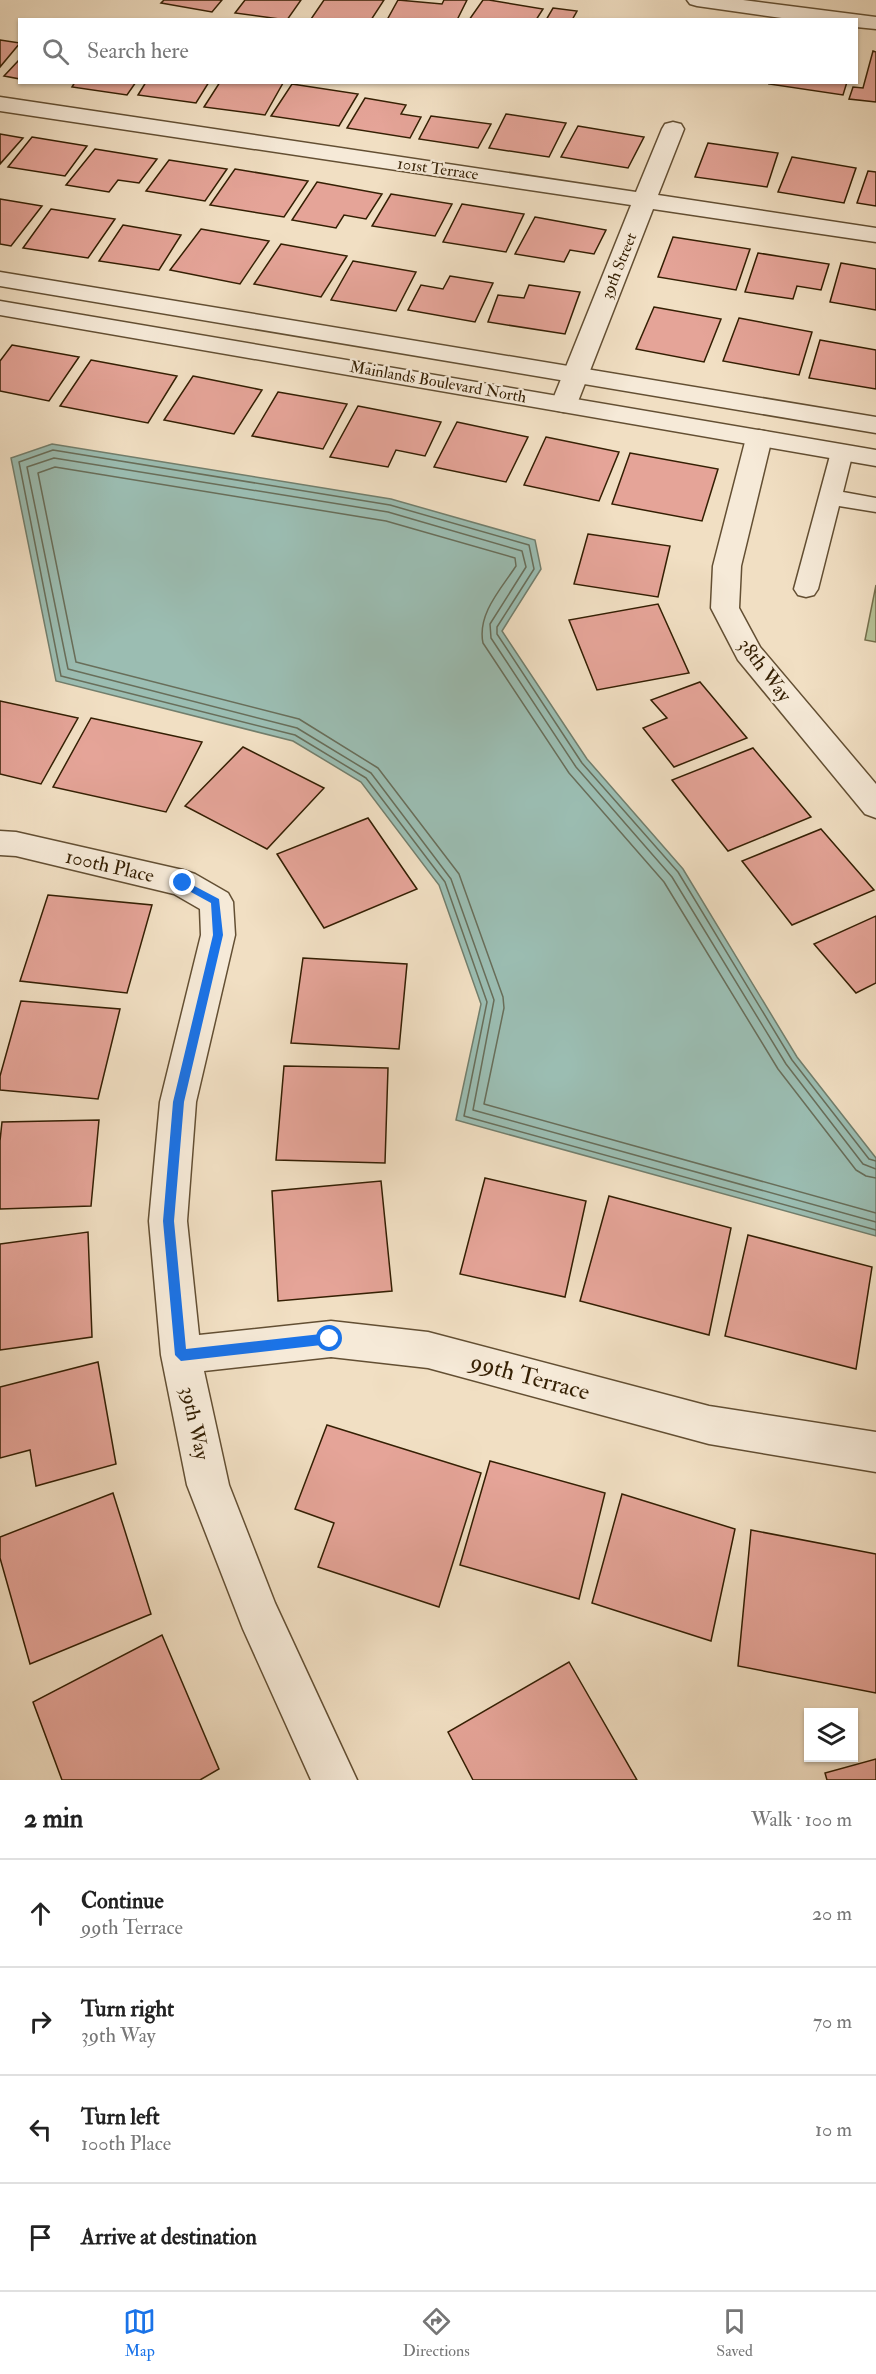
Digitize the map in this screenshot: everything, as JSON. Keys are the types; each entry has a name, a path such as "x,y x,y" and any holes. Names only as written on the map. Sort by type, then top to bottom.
{"street":[{"path":"697,0 831,18"},
{"path":"858,21 876,23"},
{"name":"101st Terrace","path":"0,104 876,235"},
{"name":"39th Street","path":"564,404 674,129"},
{"name":"Mainlands Boulevard North","path":"0,279 876,425"},
{"name":"Mainlands Boulevard North","path":"0,308 876,458"},
{"name":"38th Way","path":"759,438 727,566 725,608 748,653 876,806"},
{"name":"100th Place","path":"0,843 16,844 183,883 216,902"},
{"name":"39th Way","path":"216,902 218,935 178,1102 168,1221 181,1355 208,1485 258,1614 334,1780"},
{"name":"99th Terrace","path":"181,1355 330,1339 428,1350 709,1425 876,1452"}],"lane":[{"path":"806,589 842,452"},
{"path":"830,497 876,505"}],"green space":[{"path":"876,585 876,642 865,640"}],"water":[{"path":"52,444 391,499 535,540 541,569 502,631 587,759 683,869 797,1057 876,1158 876,1236 456,1120 481,1004 439,885 361,782 293,741 56,681 11,458"}],"building":[{"path":"164,0 222,0 212,12 161,3"},
{"path":"245,0 301,0 288,18 235,13"},
{"path":"324,0 384,0 372,18 312,18"},
{"path":"398,0 442,4 444,0 467,0 458,18 388,18"},
{"path":"483,0 543,9 537,18 470,18"},
{"path":"553,8 577,11 573,18 547,18"},
{"path":"0,40 18,43 18,45 0,67"},
{"path":"873,51 876,52 876,102 849,99 853,87 863,88"},
{"path":"18,61 18,79 4,76"},
{"path":"74,84 135,84 127,95 72,87"},
{"path":"145,84 208,84 196,103 138,95"},
{"path":"219,84 282,84 265,115 204,107"},
{"path":"292,84 358,94 339,126 271,116"},
{"path":"769,84 846,84 843,95"},
{"path":"365,98 406,105 401,114 421,117 410,138 347,128"},
{"path":"506,114 566,123 549,157 489,148"},
{"path":"431,116 491,124 478,148 419,139"},
{"path":"578,126 644,137 628,168 561,157"},
{"path":"0,134 23,138 0,164"},
{"path":"32,137 87,146 65,176 8,167"},
{"path":"708,143 778,153 767,187 695,177"},
{"path":"95,149 157,159 139,183 118,180 109,192 66,185"},
{"path":"792,157 856,168 844,203 778,192"},
{"path":"169,160 227,169 205,201 146,191"},
{"path":"235,169 308,181 284,217 210,205"},
{"path":"868,171 876,172 876,206 857,203"},
{"path":"317,182 382,194 366,219 344,215 336,228 292,220"},
{"path":"391,194 452,204 435,236 372,226"},
{"path":"0,199 42,206 11,246 0,244"},
{"path":"462,204 524,214 506,252 443,242"},
{"path":"51,209 115,219 88,258 23,248"},
{"path":"535,217 606,230 594,254 570,250 564,262 515,254"},
{"path":"123,225 181,235 159,270 99,261"},
{"path":"201,229 269,241 240,284 170,270"},
{"path":"673,237 750,249 736,290 658,277"},
{"path":"281,244 347,256 321,297 254,284"},
{"path":"758,253 829,264 821,290 797,286 793,299 745,292"},
{"path":"353,261 416,272 396,311 331,300"},
{"path":"841,263 876,269 876,310 830,302"},
{"path":"450,276 493,283 475,322 408,310 421,285 443,289"},
{"path":"529,285 580,292 565,334 488,322 498,295 524,298"},
{"path":"654,307 721,319 704,362 636,349"},
{"path":"739,318 812,332 799,375 723,361"},
{"path":"820,340 876,350 876,389 809,378"},
{"path":"12,345 79,357 49,401 0,391 0,361"},
{"path":"91,360 177,376 148,423 60,406"},
{"path":"193,376 262,390 234,434 164,420"},
{"path":"278,392 347,404 323,449 252,436"},
{"path":"358,406 441,422 425,456 396,450 388,467 330,457"},
{"path":"457,422 528,437 506,482 434,467"},
{"path":"546,437 619,452 599,501 524,485"},
{"path":"630,453 718,469 702,521 612,504"},
{"path":"588,534 670,546 658,597 574,584"},
{"path":"658,604 689,673 597,690 569,620"},
{"path":"700,682 747,738 674,767 643,728 667,718 651,700"},
{"path":"0,701 78,718 41,784 0,774"},
{"path":"91,718 202,742 166,812 53,787"},
{"path":"243,747 324,788 267,849 185,806"},
{"path":"753,748 811,817 728,851 672,780"},
{"path":"368,818 417,889 324,928 277,854"},
{"path":"821,829 874,890 792,925 742,861"},
{"path":"48,895 152,905 127,993 20,981"},
{"path":"876,916 876,983 856,993 814,944"},
{"path":"303,958 407,964 399,1049 291,1043"},
{"path":"21,1001 120,1009 98,1099 0,1090 0,1076"},
{"path":"284,1066 388,1068 385,1163 276,1160"},
{"path":"99,1120 91,1206 0,1209 2,1122"},
{"path":"485,1178 586,1201 565,1297 460,1274"},
{"path":"381,1181 392,1291 278,1301 272,1191"},
{"path":"609,1196 731,1228 709,1335 580,1301"},
{"path":"88,1232 92,1337 0,1350 0,1244"},
{"path":"748,1235 872,1267 856,1369 725,1336"},
{"path":"98,1362 116,1464 36,1486 30,1450 0,1458 0,1387"},
{"path":"327,1425 481,1473 439,1607 318,1567 334,1523 295,1509"},
{"path":"490,1461 605,1493 579,1599 460,1565"},
{"path":"113,1493 151,1614 30,1664 0,1558 0,1537"},
{"path":"622,1494 735,1529 711,1641 592,1603"},
{"path":"751,1530 876,1554 876,1693 738,1666"},
{"path":"162,1635 219,1769 200,1780 62,1780 33,1702"},
{"path":"569,1662 637,1780 473,1780 448,1732"},
{"path":"876,1759 876,1780 827,1780 825,1773"}],"route":[{"path":"183,883 216,902 218,935 178,1102 168,1221 181,1355 330,1339"}]}
